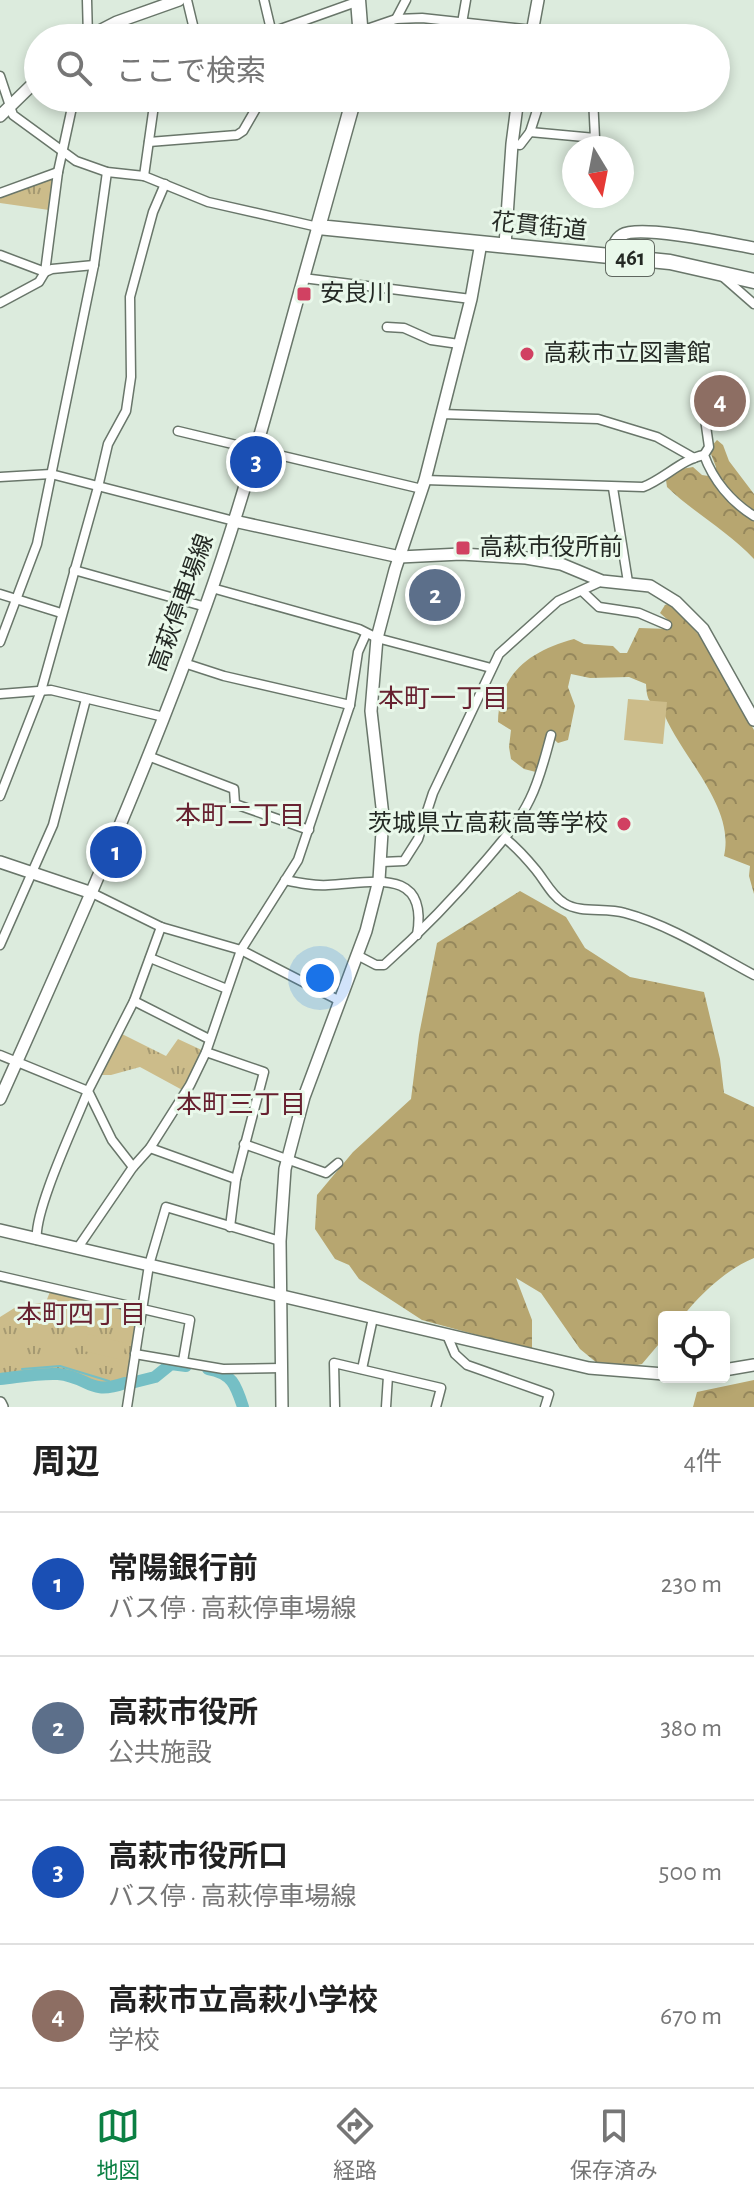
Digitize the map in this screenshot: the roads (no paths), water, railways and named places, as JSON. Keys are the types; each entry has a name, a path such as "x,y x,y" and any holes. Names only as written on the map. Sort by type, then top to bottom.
{"highway":[{"path":"358,1 360,24"},
{"path":"318,227 350,112"},
{"name":"花貫街道","path":"318,227 670,262 754,281"}],"street":[{"path":"87,0 87,24"},
{"path":"113,24 179,0"},
{"path":"187,0 193,24"},
{"path":"264,0 270,24"},
{"path":"396,19 406,0"},
{"path":"462,23 466,0"},
{"path":"534,24 538,0"},
{"path":"300,24 358,1"},
{"path":"384,24 396,19 444,19 468,24"},
{"path":"0,76 13,115 76,161 107,172 144,176 208,202 318,227"},
{"path":"0,116 24,92"},
{"path":"0,303 39,282 45,272 61,152 72,112"},
{"path":"144,176 153,112"},
{"path":"149,142 237,135 243,131 254,112"},
{"path":"505,245 516,112"},
{"path":"512,144 520,145 530,132 536,112"},
{"path":"530,132 595,138 594,112"},
{"path":"0,193 58,172"},
{"path":"0,642 37,544 94,265 107,172"},
{"path":"0,796 41,691 108,444 126,411 131,377 130,297 153,212 165,184"},
{"name":"高萩停車場線","path":"0,1099 92,893 206,607 234,521 318,227"},
{"path":"611,256 616,240 632,232 695,237 754,248"},
{"path":"77,1249 133,1167 150,1148 190,1085 206,1052 241,950 298,860 350,705 358,652 371,636 424,485 471,299 481,243"},
{"path":"0,255 45,272 94,265"},
{"path":"719,272 735,290 754,304"},
{"path":"303,278 471,299"},
{"path":"387,327 404,328 431,340 459,344"},
{"path":"441,414 598,419 657,437 694,458"},
{"path":"178,431 253,450 424,485 613,488 652,484 704,455 709,447 705,419"},
{"path":"704,455 729,496 754,516"},
{"path":"0,477 51,474 234,521 400,557 461,554 526,558 561,564 602,581 650,586 690,614 713,644 754,720"},
{"path":"613,488 628,582"},
{"path":"74,570 206,607"},
{"path":"382,862 404,861 414,846 433,793 491,668 506,646 558,601 602,581"},
{"path":"212,588 491,668"},
{"path":"582,591 599,607 639,613 667,625"},
{"path":"0,594 61,613"},
{"path":"282,1407 280,1241 288,1159 304,1097 373,907 382,862 383,816 371,711 371,636"},
{"path":"184,663 224,676 350,705"},
{"path":"0,694 51,690 164,717"},
{"path":"0,945 53,825 86,699"},
{"path":"357,955 376,965 384,965 417,936 506,839 540,776 551,735"},
{"path":"148,756 234,789 235,804 309,830"},
{"path":"506,839 566,905 624,913 754,975"},
{"path":"0,862 92,893 161,927 241,950 340,1001"},
{"path":"285,880 327,885 379,880 393,882 406,890 416,902 420,919 417,936"},
{"path":"37,1240 36,1231 43,1205 88,1091 134,1001 161,927"},
{"path":"150,958 227,989"},
{"path":"134,1001 209,1039"},
{"path":"206,1052 264,1072 236,1179 230,1227"},
{"path":"0,1055 88,1091 112,1140 133,1167"},
{"path":"244,1144 326,1173 338,1163"},
{"path":"150,1148 236,1179"},
{"path":"127,1407 149,1265 166,1207 280,1241"},
{"path":"0,1230 589,1368 658,1374"},
{"path":"0,1276 190,1320 183,1361"},
{"path":"362,1369 373,1318"},
{"path":"447,1335 455,1354 467,1365 549,1394 545,1407"},
{"path":"135,1354 223,1369 282,1368"},
{"path":"335,1407 334,1363 441,1388 436,1407"},
{"path":"730,1369 754,1365"},
{"path":"386,1407 388,1376"}],"waterway":[{"path":"135,1382 155,1377 171,1364 186,1366"},
{"path":"22,1369 60,1366 109,1381"},
{"path":"208,1369 232,1381 243,1407"},
{"path":"0,1379 58,1374 103,1388 125,1383"}],"place":[{"name":"安良川","path":"304,294"},
{"name":"高萩市立図書館","path":"527,354"},
{"name":"高萩市立高萩小学校","path":"720,401"},
{"name":"高萩市役所口","path":"256,462"},
{"name":"高萩市役所前","path":"463,548"},
{"name":"高萩市役所","path":"435,595"},
{"name":"茨城県立高萩高等学校","path":"624,824"},
{"name":"常陽銀行前","path":"116,852"}],"district":[{"name":"本町一丁目","path":"443,699"},
{"name":"本町二丁目","path":"240,816"},
{"name":"本町三丁目","path":"241,1105"},
{"name":"本町四丁目","path":"81,1315"}]}
